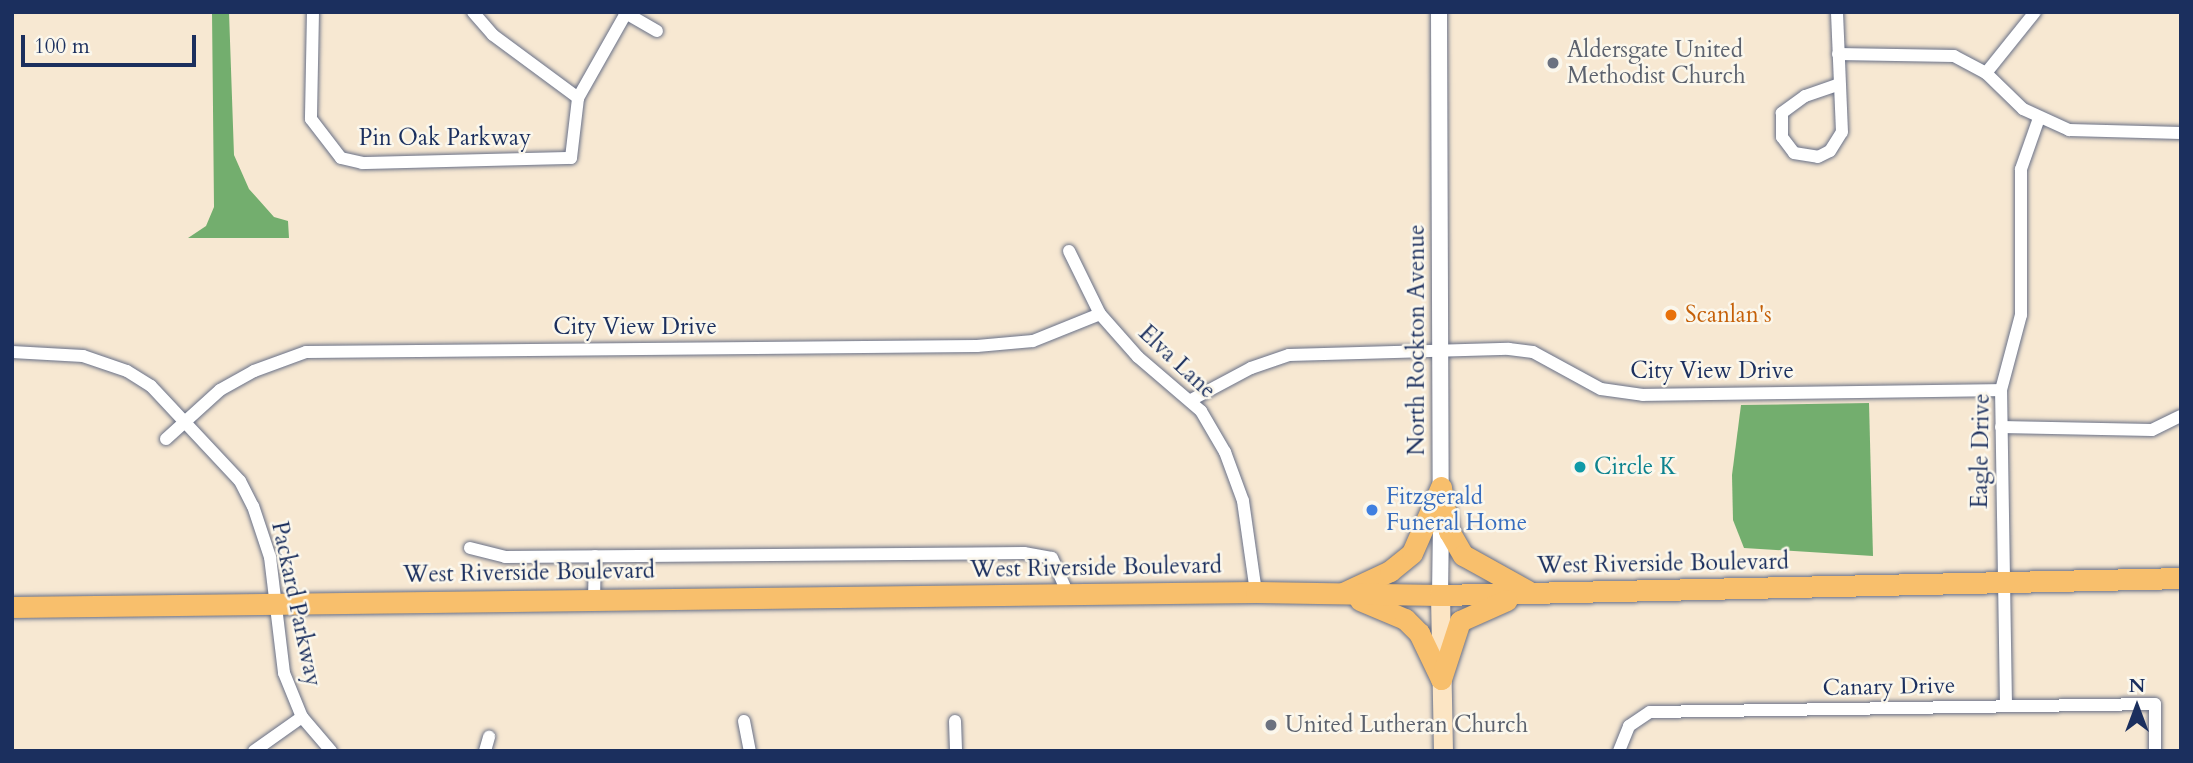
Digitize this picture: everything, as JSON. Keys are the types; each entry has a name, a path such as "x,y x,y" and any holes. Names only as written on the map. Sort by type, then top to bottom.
{"main road":[{"path":"1441,487 1449,531 1463,555 1533,593"},
{"path":"1341,594 1390,571 1412,553 1441,487"},
{"name":"West Riverside Boulevard","path":"12,607 1256,592 1440,595 2181,578"},
{"path":"1441,679 1460,621 1493,604 1533,593"},
{"path":"1341,594 1405,619 1419,633 1441,679"},
{"name":"North Rockton Avenue","path":"1440,595 1443,751"}],"street":[{"name":"Pin Oak Parkway","path":"313,12 311,119 326,143 341,158 362,163 571,158 572,120 578,98"},
{"path":"472,12 493,35 578,98 625,13 657,31"},
{"name":"North Rockton Avenue","path":"1439,12 1442,352 1440,595"},
{"path":"1837,12 1837,85 1842,120 1837,142 1818,157 1794,153 1782,137 1782,113 1805,96 1837,85"},
{"path":"1986,73 2035,12"},
{"path":"1838,54 1935,53 1970,63 1986,73 2015,102 2039,118 2089,133 2181,133"},
{"name":"Eagle Drive","path":"2006,706 2001,583 2001,390 2021,315 2021,169 2039,118"},
{"name":"Elva Lane","path":"1069,251 1100,314 1138,357 1191,400 1225,452 1238,484 1256,592"},
{"name":"City View Drive","path":"166,439 220,390 254,370 306,352 977,346 1033,341 1100,314"},
{"name":"Packard Parkway","path":"12,352 83,356 109,364 151,386 240,481 253,506 270,557 284,673 302,717 331,751"},
{"name":"City View Drive","path":"1191,400 1251,368 1289,355 1442,352 1533,352 1601,389 1643,395 2001,390"},
{"path":"2001,428 2152,430 2181,416"},
{"path":"470,548 506,557 1046,555 1056,562 1068,594"},
{"path":"594,599 595,555"},
{"name":"Canary Drive","path":"1619,751 1629,726 1639,716 1656,712 2154,704 2155,751"},
{"path":"254,751 302,717"},
{"path":"955,721 956,751"},
{"path":"744,722 750,751"},
{"path":"485,751 489,737"}],"green space":[{"path":"212,12 229,12 234,155 249,189 274,217 288,221 289,238 188,238 206,226 214,207"},
{"path":"1869,403 1873,556 1744,548 1733,520 1732,475 1741,405"}],"place":[{"name":"Aldersgate United Methodist Church","path":"1553,63"},
{"name":"Scanlan's","path":"1671,315"},
{"name":"Circle K","path":"1580,467"},
{"name":"Fitzgerald Funeral Home","path":"1372,510"},
{"name":"United Lutheran Church","path":"1271,725"}]}
